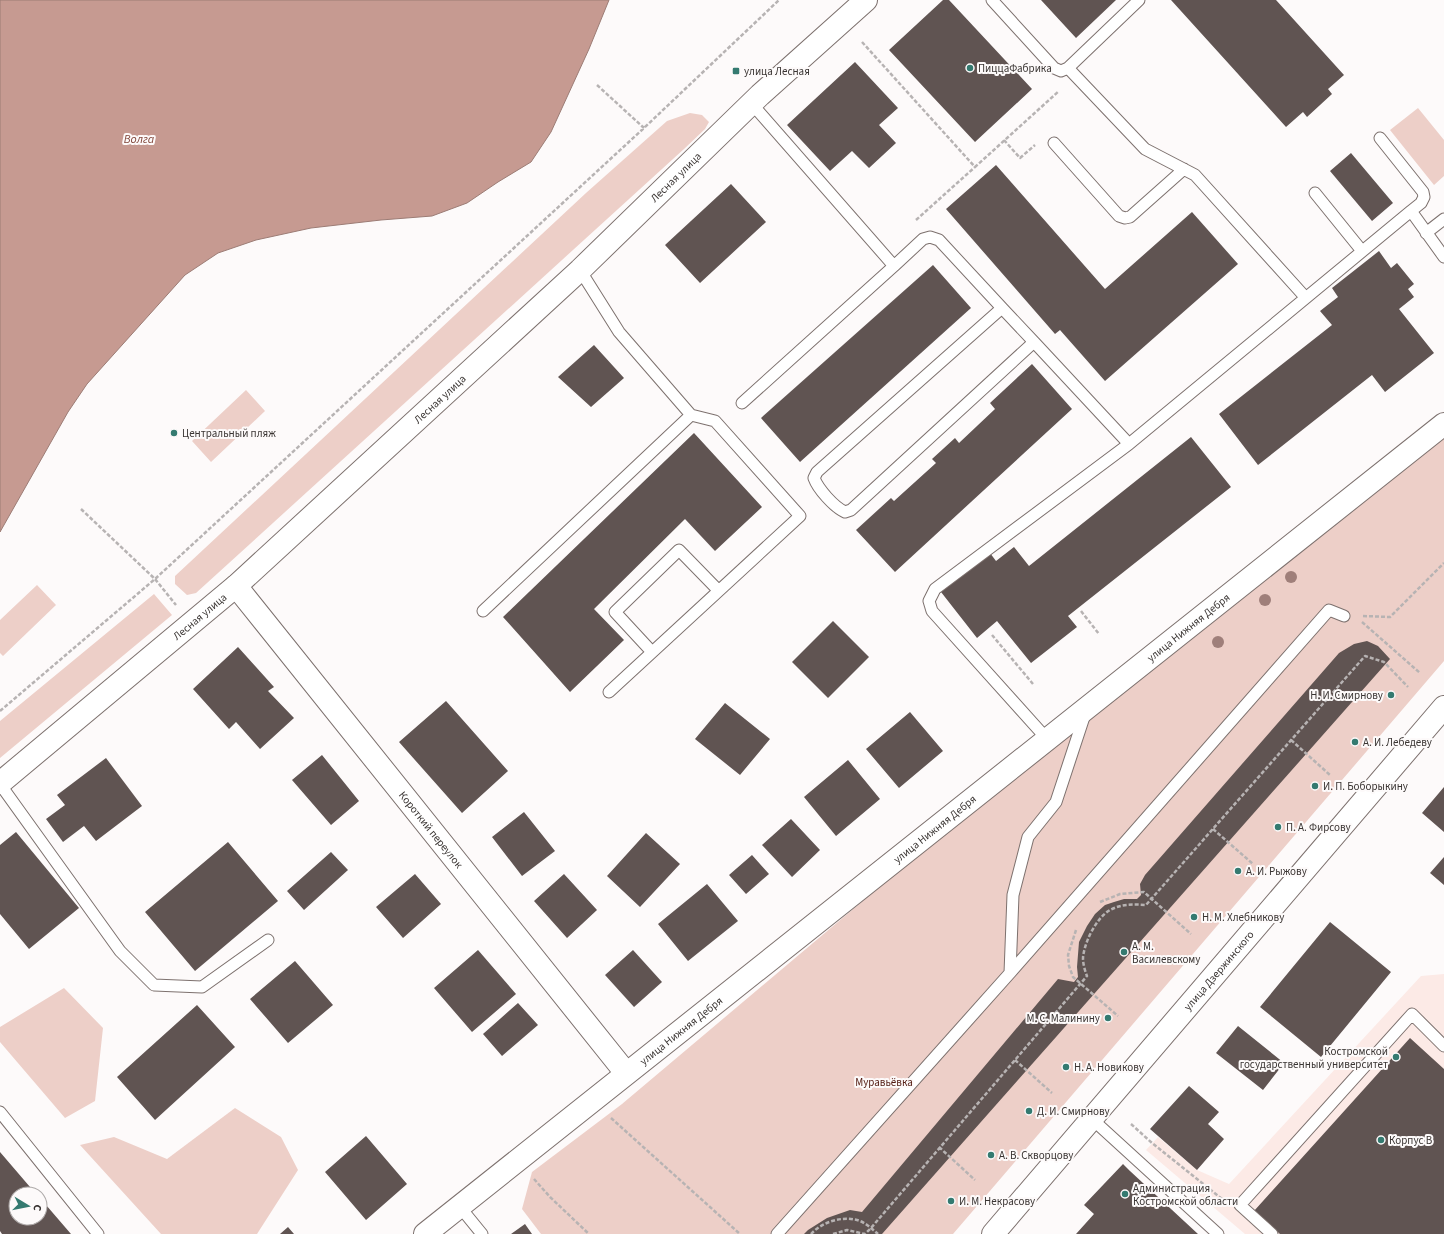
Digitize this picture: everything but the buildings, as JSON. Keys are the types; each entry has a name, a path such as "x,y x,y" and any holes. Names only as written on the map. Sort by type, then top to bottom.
{"street":[{"name":"Лесная улица","path":"0,783 236,586 580,270 760,95 866,0"},
{"name":"улица Нижняя Дебря","path":"425,1234 1444,424"},
{"name":"Короткий переулок","path":"236,586 626,1074"},
{"name":"улица Дзержинского","path":"993,1234 1444,707"}],"lane":[{"path":"992,0 1054,68 1060,71 1071,72 1145,149 1195,175 1306,298"},
{"path":"1071,72 1139,0"},
{"path":"752,104 894,266"},
{"path":"1047,739 932,611 929,601 935,589 1129,444 1421,203 1424,198 1423,192 1380,138"},
{"path":"1054,143 1119,216 1125,218 1130,217 1184,169"},
{"path":"1315,193 1362,251"},
{"path":"1411,211 1444,256"},
{"path":"1426,233 1444,219"},
{"path":"742,403 923,239 930,237 939,240 1129,444"},
{"path":"580,270 619,332 690,414 715,421 800,516 608,692"},
{"path":"1002,308 817,472 814,478 816,485 839,510 845,512 851,510 1034,342"},
{"path":"483,611 690,414"},
{"path":"652,652 615,612 679,550 718,590"},
{"path":"777,1234 1010,973 1329,610 1344,616"},
{"path":"1010,973 1013,895 1028,838 1056,802 1087,708"},
{"path":"0,783 120,951 154,984 202,987 268,940"},
{"path":"1272,1234 1240,1205 1412,1014 1444,1046"},
{"path":"0,1112 98,1234"},
{"path":"1092,1119 1218,1234"},
{"path":"460,1207 482,1234"}],"path":[{"path":"0,711 155,579 644,128 779,0"},
{"path":"862,42 975,167"},
{"path":"923,239 911,225 1004,140 1071,72"},
{"path":"597,85 644,128"},
{"path":"1004,140 1020,158 1046,134 1054,143"},
{"path":"81,509 155,579 177,606"},
{"path":"1081,611 1099,634"},
{"path":"1360,621 1420,673"},
{"path":"992,635 1033,684"},
{"path":"833,1234 847,1230 865,1234 871,1228 1087,976 1083,959 1088,938 1093,928 1108,911 1121,906 1146,905 1152,899 1365,656 1384,662 1408,687"},
{"path":"1291,740 1330,775"},
{"path":"1213,829 1253,864"},
{"path":"1098,903 1110,897 1131,892 1144,892 1191,934"},
{"path":"1077,927 1068,955 1069,966 1074,977 1118,1016"},
{"path":"1015,1060 1052,1093"},
{"path":"609,1116 740,1234"},
{"path":"1131,1124 1152,1143 1224,1200 1240,1205"},
{"path":"939,1148 975,1180"},
{"path":"533,1178 550,1197 589,1234"},
{"path":"811,1234 816,1229 828,1223 844,1219 858,1221 871,1228 878,1234"}],"shaded area":[{"name":"Костромской государственный университет","path":"1444,974 1444,1234 1245,1234 1146,1150 1158,1137 1197,1170 1229,1184 1421,976"}],"green space":[{"path":"1418,108 1444,140 1444,176 1434,185 1390,130"},
{"path":"690,113 702,115 709,122 705,129 684,149 196,593 187,595 175,584 175,576 586,193 667,121"},
{"path":"246,390 265,411 211,462 192,441"},
{"name":"Муравьёвка","path":"1444,437 1444,661 953,1234 541,1234 522,1209 532,1172 622,1104 1094,706"},
{"path":"37,585 56,605 3,656 0,653 0,620"},
{"path":"154,594 172,615 0,758 0,721"},
{"path":"64,988 103,1028 95,1101 65,1118 0,1042 0,1027"},
{"path":"235,1108 281,1137 298,1170 257,1234 161,1234 80,1145 114,1137 167,1159"}],"water":[{"name":"Волга","path":"0,0 609,0 589,49 551,132 531,162 467,203 432,216 311,228 256,240 218,253 185,275 87,384 68,412 0,532"}],"place":[{"name":"ПиццаФабрика","path":"970,68"},
{"name":"улица Лесная","path":"736,71"},
{"name":"Центральный пляж","path":"174,433"},
{"name":"Н. И. Смирнову","path":"1391,695"},
{"name":"А. И. Лебедеву","path":"1355,742"},
{"name":"И. П. Боборыкину","path":"1315,786"},
{"name":"П. А. Фирсову","path":"1278,827"},
{"name":"А. И. Рыжову","path":"1238,871"},
{"name":"Н. М. Хлебникову","path":"1194,917"},
{"name":"А. М. Василевскому","path":"1124,952"},
{"name":"М. С. Малинину","path":"1108,1018"},
{"name":"Костромской государственный университет","path":"1396,1057"},
{"name":"Н. А. Новикову","path":"1066,1067"},
{"name":"Д. И. Смирнову","path":"1029,1111"},
{"name":"Корпус В","path":"1381,1140"},
{"name":"А. В. Скворцову","path":"991,1155"},
{"name":"Администрация Костромской области","path":"1125,1194"},
{"name":"И. М. Некрасову","path":"951,1201"}]}
